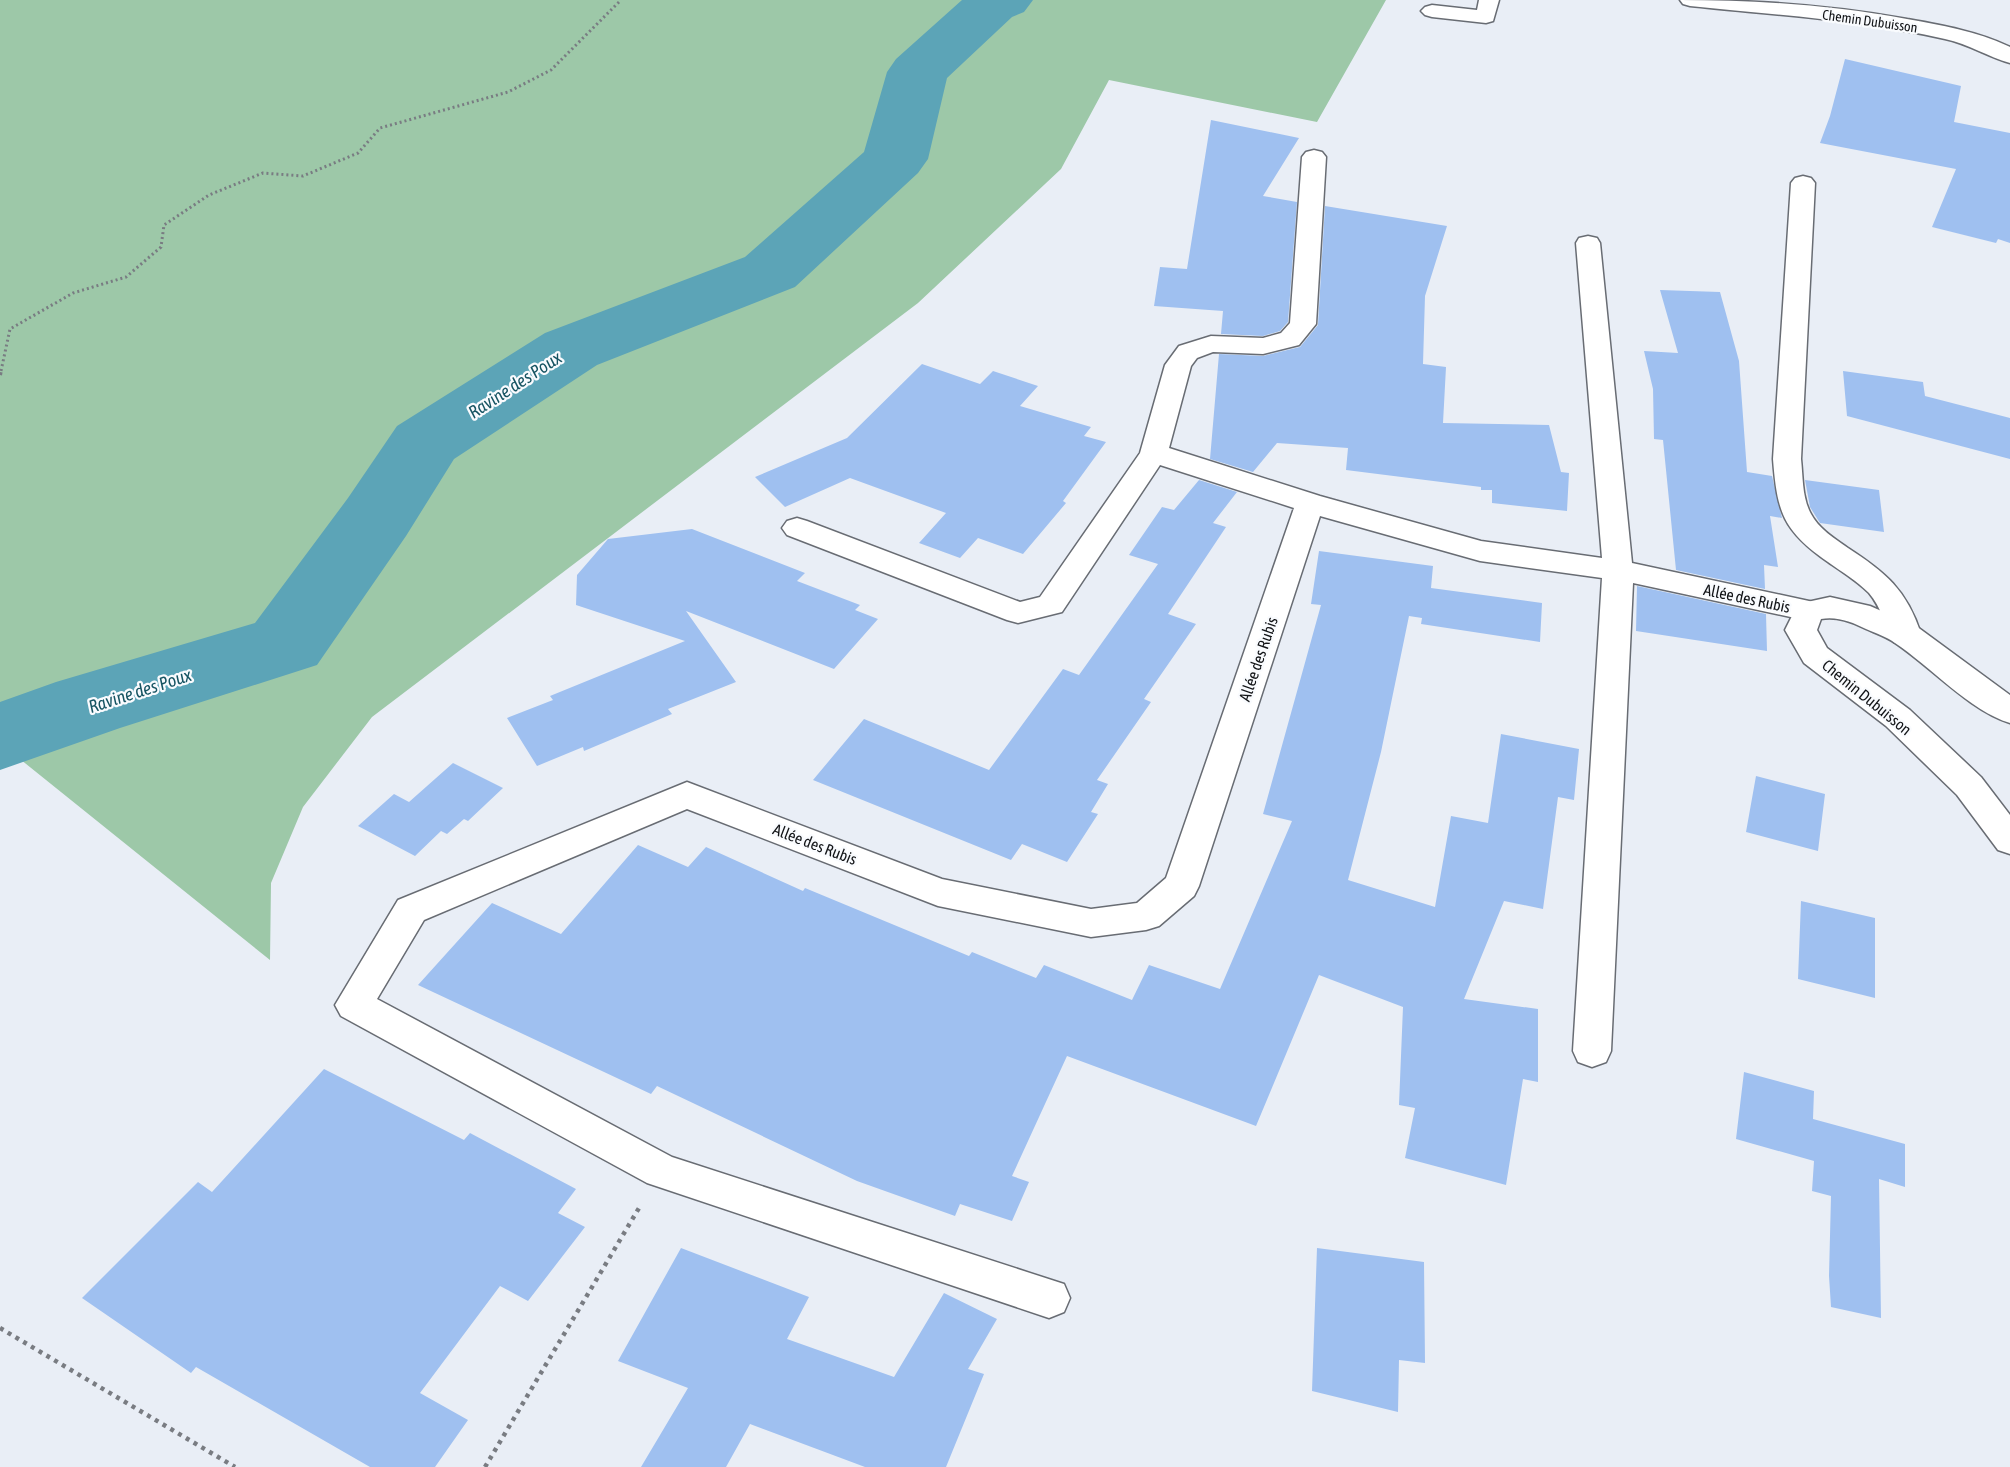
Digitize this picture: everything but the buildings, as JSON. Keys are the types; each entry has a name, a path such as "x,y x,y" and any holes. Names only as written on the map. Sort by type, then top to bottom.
{"street":[{"path":"1432,11 1486,17 1488,0"},
{"name":"Chemin Dubuisson","path":"1690,0 1886,21 1947,33 1997,48 2010,56"},
{"path":"797,528 1018,612 1051,605 1154,453 1178,365 1188,352 1211,344 1263,346 1290,339 1303,324 1314,157"},
{"path":"1803,183 1787,459 1789,493 1800,521 1827,548 1888,595 1897,610 1905,634"},
{"path":"1588,243 1618,570 1592,1051"},
{"path":"1154,453 1310,503"},
{"name":"Allée des Rubis","path":"1049,1298 661,1171 354,1005 411,910 687,795 938,892 1091,923 1146,916 1181,886 1310,503 1480,551 1618,570 1809,611"},
{"path":"1809,611 1830,607 1859,613 1905,634 1970,684 2010,711"},
{"name":"Chemin Dubuisson","path":"1809,611 1801,630 1815,655 1898,718 1969,786 2010,841"}],"path":[{"path":"0,375 10,329 72,293 126,277 161,247 164,225 209,195 263,173 303,176 358,153 380,128 508,92 551,70 621,0"},
{"path":"485,1467 661,1171"},
{"path":"0,1328 235,1467"}],"green space":[{"path":"0,0 1386,0 1317,122 1109,80 1061,169 918,303 372,717 303,807 271,883 270,960 0,743"}],"waterway":[{"name":"Ravine des Poux","path":"0,737 88,705 286,644 377,517 425,443 571,349 770,272 895,159 918,72 991,5 1004,0"}]}
